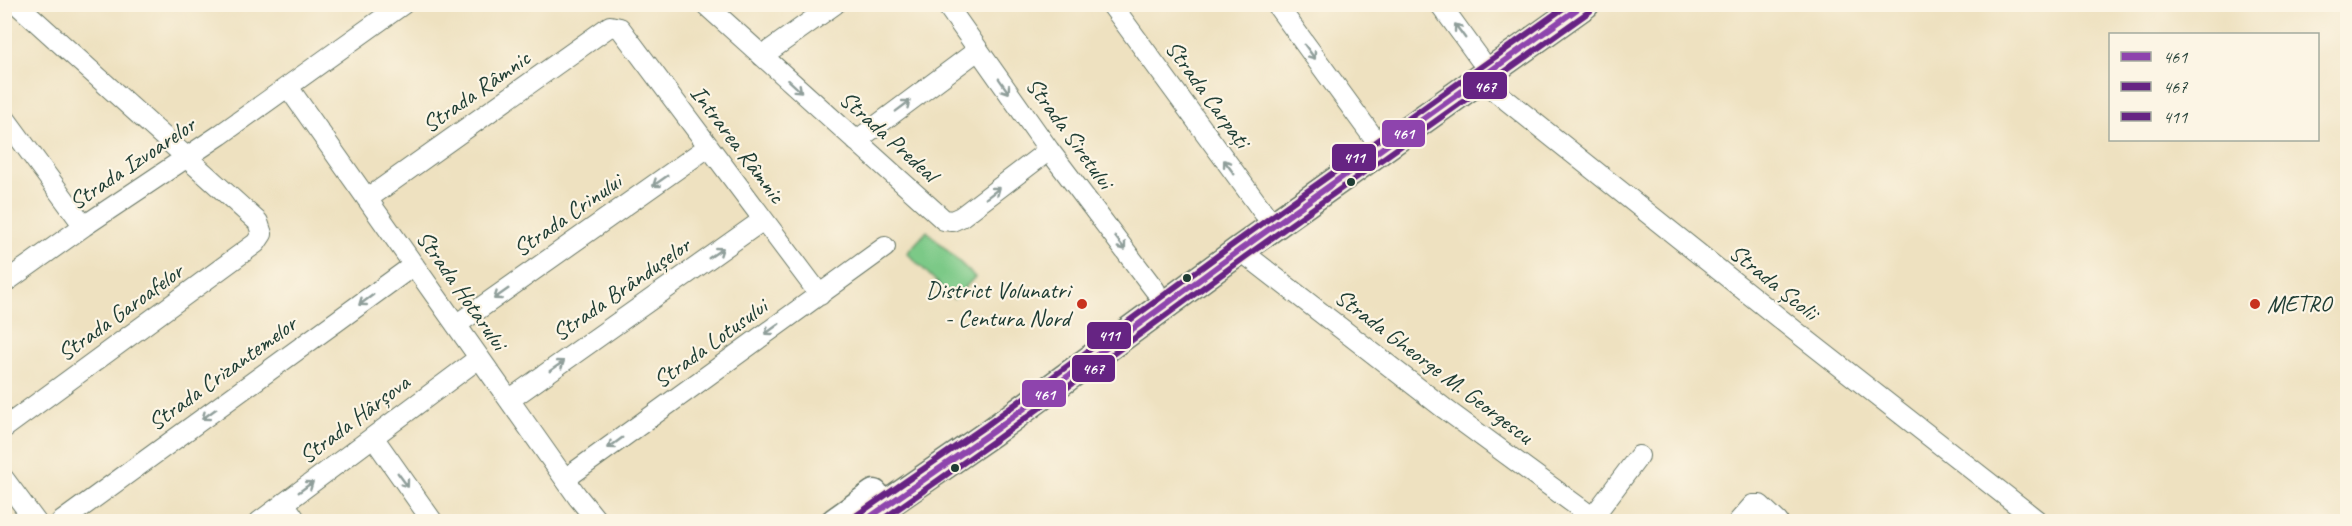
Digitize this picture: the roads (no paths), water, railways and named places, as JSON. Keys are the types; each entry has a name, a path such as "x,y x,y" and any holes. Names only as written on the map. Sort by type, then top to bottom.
{"highway":[{"path":"862,522 992,432 1240,250 1480,69 1556,4"},
{"path":"835,522 1155,290 1373,137 1586,4"}],"street":[{"path":"17,4 186,158"},
{"name":"Strada Izvoarelor","path":"4,283 288,87 403,4"},
{"name":"Strada Predeal","path":"705,4 944,220 952,221 961,217 1049,150"},
{"path":"762,56 836,4"},
{"name":"Strada Siretului","path":"946,4 1049,150 1155,290"},
{"name":"Strada Carpați","path":"1111,4 1264,213"},
{"path":"1276,4 1373,137"},
{"name":"Strada Școlii","path":"1440,4 1480,69 1798,334 2039,522"},
{"name":"Strada Râmnic","path":"367,199 610,26 615,26"},
{"name":"Intrarea Râmnic","path":"615,26 620,28 820,295"},
{"path":"856,141 978,50"},
{"name":"Strada Hotarului","path":"288,87 565,479 598,522"},
{"path":"4,117 84,226"},
{"name":"Strada Crinului","path":"456,325 708,147"},
{"name":"Strada Garoafelor","path":"4,428 256,243 262,234 258,222 186,158"},
{"name":"Strada Brândușelor","path":"509,400 763,220"},
{"name":"Strada Lotusului","path":"565,479 885,247"},
{"name":"Strada Gheorge M. Georgescu","path":"1240,250 1445,408 1596,520"},
{"name":"Strada Crizantemelor","path":"61,522 414,265"},
{"name":"Strada Hârșova","path":"259,522 479,358"},
{"path":"373,437 433,522"},
{"path":"1596,520 1640,456"},
{"path":"4,479 36,522"},
{"path":"284,503 297,522"},
{"path":"1738,522 1753,505 1760,505 1778,522"}],"place":[{"name":"District Volunatri - Centura Nord","path":"1082,304"},
{"name":"METRO","path":"2255,304"}]}
